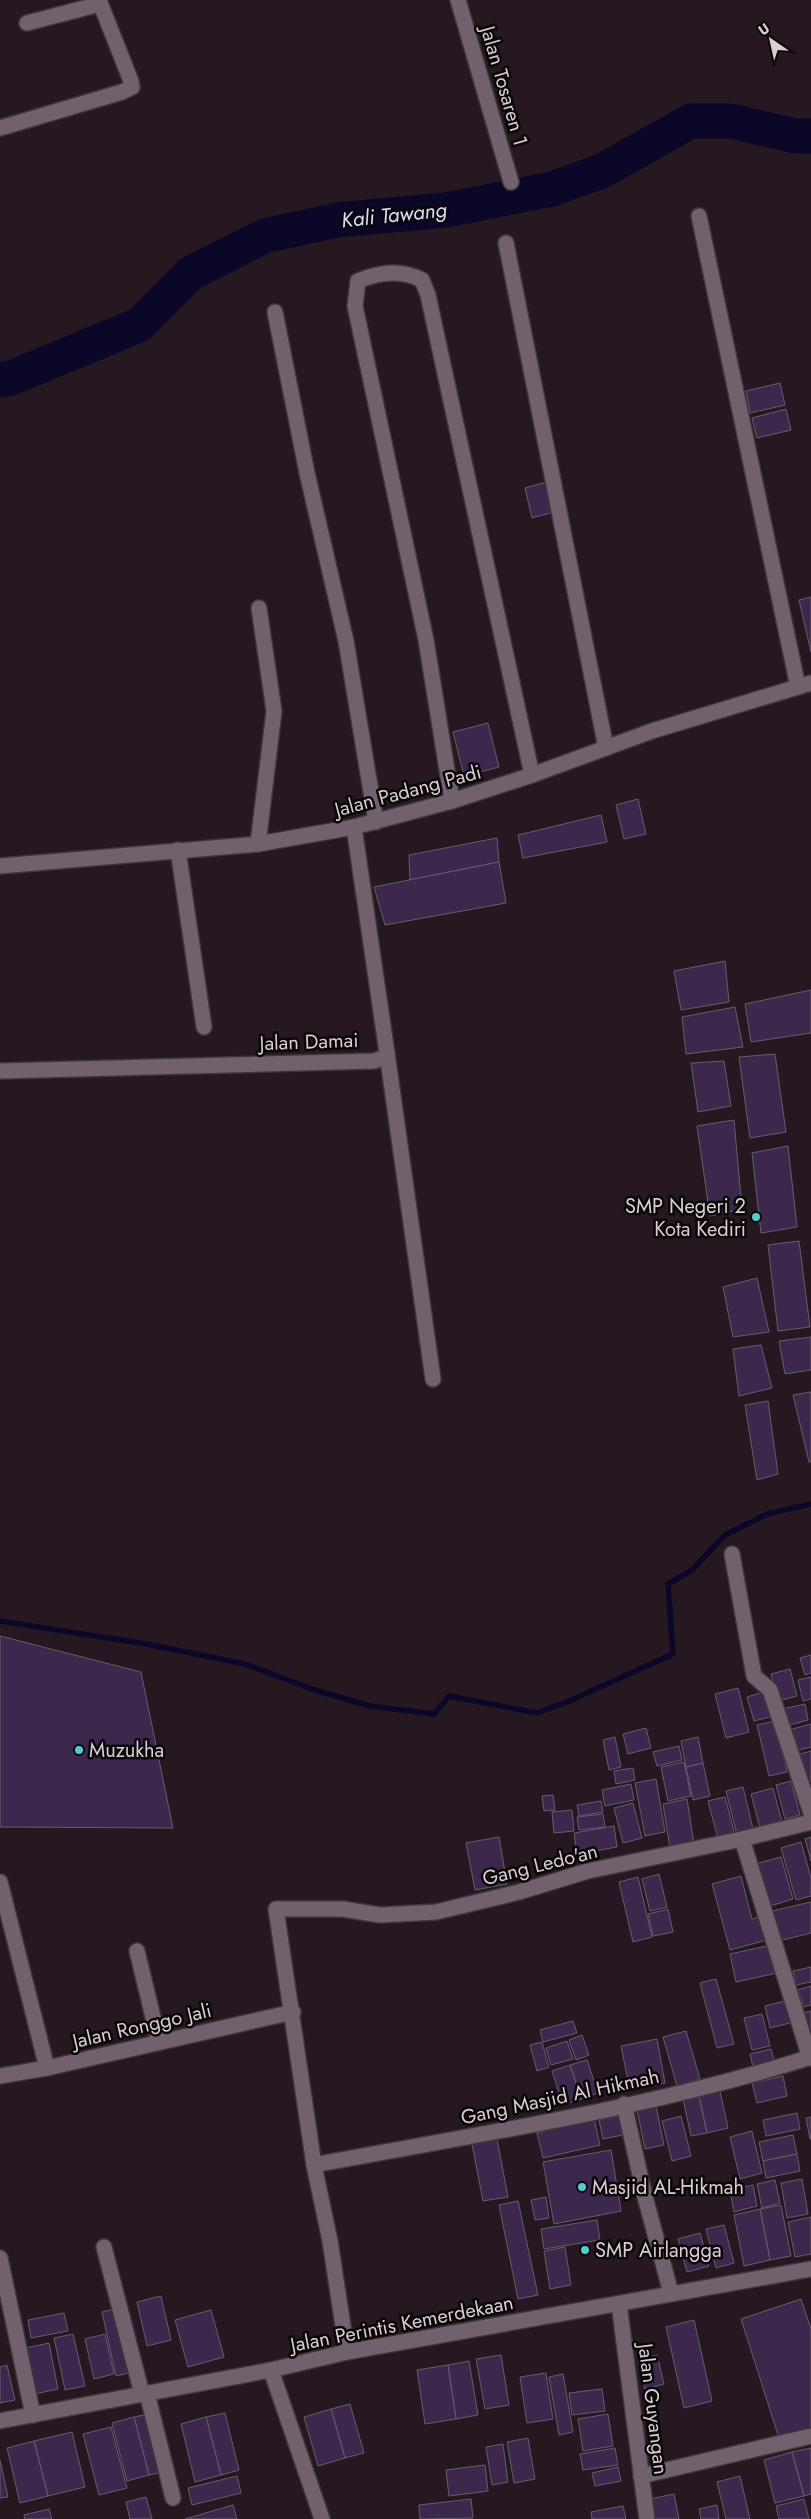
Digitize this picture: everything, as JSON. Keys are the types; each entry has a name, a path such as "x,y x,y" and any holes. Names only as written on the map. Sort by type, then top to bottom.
{"street":[{"name":"Jalan Tosaren 1","path":"458,0 511,182"},
{"path":"0,128 122,92 132,87 132,81 100,2 27,23"},
{"path":"699,216 805,685"},
{"path":"506,243 606,748"},
{"path":"452,801 426,640 355,306 358,281 371,276 404,272 422,280 428,295 532,776"},
{"path":"275,312 307,473 346,641 376,822"},
{"path":"258,608 274,711 258,844"},
{"name":"Jalan Padang Padi","path":"0,866 258,844 354,828 452,801 532,776 652,731 805,685"},
{"name":"Jalan Damai","path":"0,1071 374,1061 382,1059 387,1053 354,828"},
{"path":"178,850 204,1027"},
{"path":"387,1053 433,1379"},
{"path":"732,1554 754,1676 770,1690 811,1813"},
{"name":"Gang Ledo'an","path":"293,2012 276,1909 343,1909 380,1915 436,1912 519,1892 588,1870 742,1839 811,1822"},
{"path":"742,1839 810,2058"},
{"path":"0,1882 47,2068"},
{"path":"138,1951 159,2042"},
{"path":"293,2012 314,2165 330,2241 347,2352"},
{"name":"Jalan Ronggo Jali","path":"0,2076 47,2068 293,2012"},
{"name":"Gang Masjid Al Hikmah","path":"314,2165 714,2085 810,2058"},
{"path":"624,2104 650,2216 671,2293"},
{"path":"104,2247 173,2498"},
{"path":"0,2258 33,2415"},
{"name":"Jalan Perintis Kemerdekaan","path":"0,2421 271,2370 347,2352 811,2269"},
{"name":"Jalan Guyangan","path":"620,2304 646,2519"},
{"path":"271,2370 322,2519"},
{"path":"641,2476 811,2436"}],"building":[{"path":"780,383 785,405 750,413 746,391"},
{"path":"786,409 791,430 757,438 752,418"},
{"path":"546,482 554,512 532,518 525,488"},
{"path":"811,597 811,652 799,600"},
{"path":"488,723 499,767 464,776 453,732"},
{"path":"638,799 646,834 624,839 616,805"},
{"path":"601,815 607,842 523,858 518,835"},
{"path":"497,838 499,862 410,880 409,855"},
{"path":"499,862 506,903 385,925 374,887"},
{"path":"725,961 729,1002 681,1010 674,971"},
{"path":"811,990 811,1033 751,1042 745,1004"},
{"path":"735,1007 743,1047 686,1054 682,1017"},
{"path":"775,1054 786,1132 750,1138 739,1057"},
{"path":"724,1061 731,1106 698,1112 691,1063"},
{"path":"734,1120 742,1209 710,1216 697,1126"},
{"path":"788,1146 797,1227 761,1233 752,1153"},
{"path":"799,1241 810,1327 778,1331 768,1245"},
{"path":"757,1278 769,1332 733,1337 723,1287"},
{"path":"811,1337 811,1370 785,1374 779,1341"},
{"path":"761,1345 772,1388 739,1396 733,1349"},
{"path":"811,1392 811,1462 809,1462 793,1395"},
{"path":"768,1401 778,1474 757,1480 745,1405"},
{"name":"Muzukha","path":"0,1636 141,1672 173,1828 0,1827"},
{"path":"811,1655 811,1673 805,1675 800,1658"},
{"path":"790,1669 797,1696 778,1701 771,1674"},
{"path":"811,1677 811,1699 803,1701 798,1680"},
{"path":"738,1688 749,1732 726,1738 715,1694"},
{"path":"766,1691 773,1716 754,1721 747,1697"},
{"path":"805,1704 808,1720 786,1726 782,1709"},
{"path":"775,1721 787,1772 769,1776 757,1725"},
{"path":"811,1724 811,1747 794,1751 789,1730"},
{"path":"646,1728 651,1748 628,1754 623,1734"},
{"path":"615,1737 621,1767 609,1770 603,1740"},
{"path":"698,1737 703,1763 686,1767 681,1741"},
{"path":"679,1746 682,1760 657,1766 653,1752"},
{"path":"811,1751 811,1781 805,1783 797,1755"},
{"path":"684,1762 691,1796 668,1801 661,1767"},
{"path":"703,1763 710,1796 693,1800 686,1767"},
{"path":"633,1768 635,1780 616,1784 614,1771"},
{"path":"656,1779 665,1832 645,1836 635,1783"},
{"path":"791,1781 800,1815 785,1819 776,1785"},
{"path":"631,1784 634,1800 605,1806 602,1790"},
{"path":"743,1787 753,1829 737,1834 726,1791"},
{"path":"773,1788 783,1826 761,1832 751,1794"},
{"path":"553,1795 555,1810 544,1811 542,1796"},
{"path":"725,1797 735,1835 718,1839 708,1801"},
{"path":"687,1799 694,1844 670,1848 663,1804"},
{"path":"601,1801 603,1812 579,1816 577,1805"},
{"path":"633,1803 642,1838 623,1843 614,1808"},
{"path":"572,1810 574,1831 554,1833 552,1812"},
{"path":"603,1814 605,1827 579,1830 577,1817"},
{"path":"614,1826 617,1847 577,1854 574,1833"},
{"path":"499,1837 507,1884 475,1890 466,1843"},
{"path":"811,1837 811,1861 805,1839"},
{"path":"801,1842 811,1878 811,1896 796,1900 781,1848"},
{"path":"781,1857 793,1899 767,1907 755,1864"},
{"path":"659,1874 667,1907 650,1911 642,1879"},
{"path":"741,1876 752,1919 761,1916 767,1940 730,1950 712,1884"},
{"path":"638,1877 652,1937 633,1942 619,1882"},
{"path":"811,1902 811,1933 779,1941 772,1911"},
{"path":"668,1909 673,1932 653,1936 648,1914"},
{"path":"771,1945 777,1973 736,1982 730,1954"},
{"path":"811,1967 811,1982 796,1985 793,1971"},
{"path":"716,1979 734,2044 717,2048 700,1983"},
{"path":"811,1986 811,2005 804,2007 798,1990"},
{"path":"789,2000 794,2022 770,2028 765,2006"},
{"path":"811,2011 811,2042 803,2013"},
{"path":"762,2014 770,2046 752,2050 744,2018"},
{"path":"573,2021 577,2033 543,2042 540,2030"},
{"path":"686,2031 700,2079 677,2086 663,2037"},
{"path":"582,2035 589,2055 576,2060 569,2040"},
{"path":"657,2039 665,2083 630,2090 621,2046"},
{"path":"567,2041 573,2059 551,2065 546,2048"},
{"path":"542,2042 549,2067 537,2071 530,2045"},
{"path":"771,2049 775,2063 753,2067 750,2054"},
{"path":"587,2060 598,2093 581,2099 570,2065"},
{"path":"570,2065 581,2099 563,2105 552,2071"},
{"path":"783,2076 787,2096 757,2103 752,2083"},
{"path":"720,2091 728,2128 707,2133 699,2096"},
{"path":"699,2096 707,2133 691,2136 683,2099"},
{"path":"655,2101 664,2145 645,2149 636,2105"},
{"path":"797,2113 800,2129 766,2136 763,2120"},
{"path":"624,2115 628,2134 603,2139 599,2120"},
{"path":"681,2116 691,2156 672,2161 662,2121"},
{"path":"811,2117 811,2139 810,2139 806,2118"},
{"path":"594,2119 600,2145 543,2158 537,2133"},
{"path":"752,2131 762,2173 740,2179 730,2137"},
{"path":"793,2135 797,2154 763,2161 759,2142"},
{"path":"497,2139 508,2197 483,2201 472,2144"},
{"name":"Masjid AL-Hikmah","path":"611,2150 621,2211 554,2224 543,2162"},
{"path":"797,2154 800,2171 766,2178 763,2161"},
{"path":"802,2179 808,2214 787,2218 781,2183"},
{"path":"775,2180 780,2203 762,2208 757,2184"},
{"path":"753,2185 757,2206 734,2212 730,2190"},
{"path":"546,2197 549,2218 535,2220 531,2200"},
{"path":"518,2201 538,2295 518,2299 499,2205"},
{"path":"781,2205 791,2256 770,2260 760,2209"},
{"path":"760,2209 770,2260 744,2266 734,2215"},
{"path":"811,2217 811,2254 795,2257 788,2222"},
{"path":"597,2220 600,2240 544,2249 541,2229"},
{"path":"724,2225 734,2263 716,2268 706,2229"},
{"path":"700,2233 709,2266 687,2272 678,2239"},
{"path":"565,2247 571,2285 550,2289 544,2251"},
{"path":"161,2296 171,2340 147,2346 137,2302"},
{"path":"801,2299 811,2329 811,2428 779,2438 741,2319"},
{"path":"118,2308 132,2372 116,2376 102,2312"},
{"path":"211,2310 224,2357 188,2367 175,2320"},
{"path":"64,2313 68,2331 31,2338 28,2320"},
{"path":"694,2320 712,2401 684,2408 666,2327"},
{"path":"73,2334 85,2386 65,2390 54,2338"},
{"path":"105,2334 114,2374 94,2379 85,2339"},
{"path":"49,2343 58,2389 35,2394 26,2348"},
{"path":"501,2355 509,2405 485,2409 476,2359"},
{"path":"657,2355 664,2384 645,2389 638,2360"},
{"path":"469,2361 478,2415 456,2419 448,2365"},
{"path":"7,2365 15,2400 0,2403 0,2367"},
{"path":"448,2365 456,2419 425,2424 417,2370"},
{"path":"546,2373 553,2419 527,2423 520,2377"},
{"path":"563,2374 573,2432 559,2435 549,2377"},
{"path":"602,2389 605,2411 572,2415 569,2393"},
{"path":"350,2404 364,2453 345,2458 331,2409"},
{"path":"331,2409 345,2458 318,2466 304,2417"},
{"path":"225,2413 239,2470 221,2475 206,2417"},
{"path":"149,2414 163,2472 149,2475 134,2417"},
{"path":"608,2414 613,2446 583,2451 578,2419"},
{"path":"134,2417 149,2475 127,2481 112,2423"},
{"path":"206,2417 221,2475 195,2482 181,2424"},
{"path":"111,2427 127,2488 99,2495 83,2434"},
{"path":"72,2432 85,2487 48,2496 34,2441"},
{"path":"528,2438 535,2479 514,2483 507,2442"},
{"path":"34,2441 48,2496 20,2503 7,2448"},
{"path":"503,2444 508,2482 492,2485 486,2447"},
{"path":"615,2448 618,2465 583,2470 580,2454"},
{"path":"811,2448 811,2494 804,2496 792,2452"},
{"path":"792,2452 804,2496 775,2503 764,2460"},
{"path":"0,2460 8,2497 0,2498"},
{"path":"485,2465 488,2491 449,2496 446,2470"},
{"path":"618,2467 621,2481 595,2486 592,2473"},
{"path":"237,2476 241,2493 192,2505 188,2488"},
{"path":"740,2476 750,2519 726,2519 717,2482"},
{"path":"674,2494 679,2519 654,2519 650,2499"},
{"path":"146,2497 152,2519 130,2519 126,2502"},
{"path":"471,2499 473,2518 420,2519 419,2505"},
{"path":"804,2499 809,2519 779,2519 776,2506"},
{"path":"233,2505 237,2519 185,2519"},
{"path":"717,2505 719,2519 701,2519 699,2509"},
{"path":"623,2506 626,2519 592,2519 591,2512"},
{"path":"49,2509 52,2519 25,2519 24,2515"}],"waterway":[{"name":"Kali Tawang","path":"0,380 11,378 139,325 191,273 264,236 337,220 446,210 552,189 602,171 691,121 731,121 795,136 811,136"},
{"path":"0,1621 146,1644 245,1664 315,1690 370,1706 434,1714 449,1696 537,1713 567,1702 673,1654 668,1584 692,1570 725,1535 767,1514 811,1504"}],"place":[{"name":"SMP Negeri 2 Kota Kediri","path":"756,1217"},
{"name":"Muzukha","path":"79,1750"},
{"name":"Masjid AL-Hikmah","path":"582,2187"},
{"name":"SMP Airlangga","path":"585,2250"}]}
